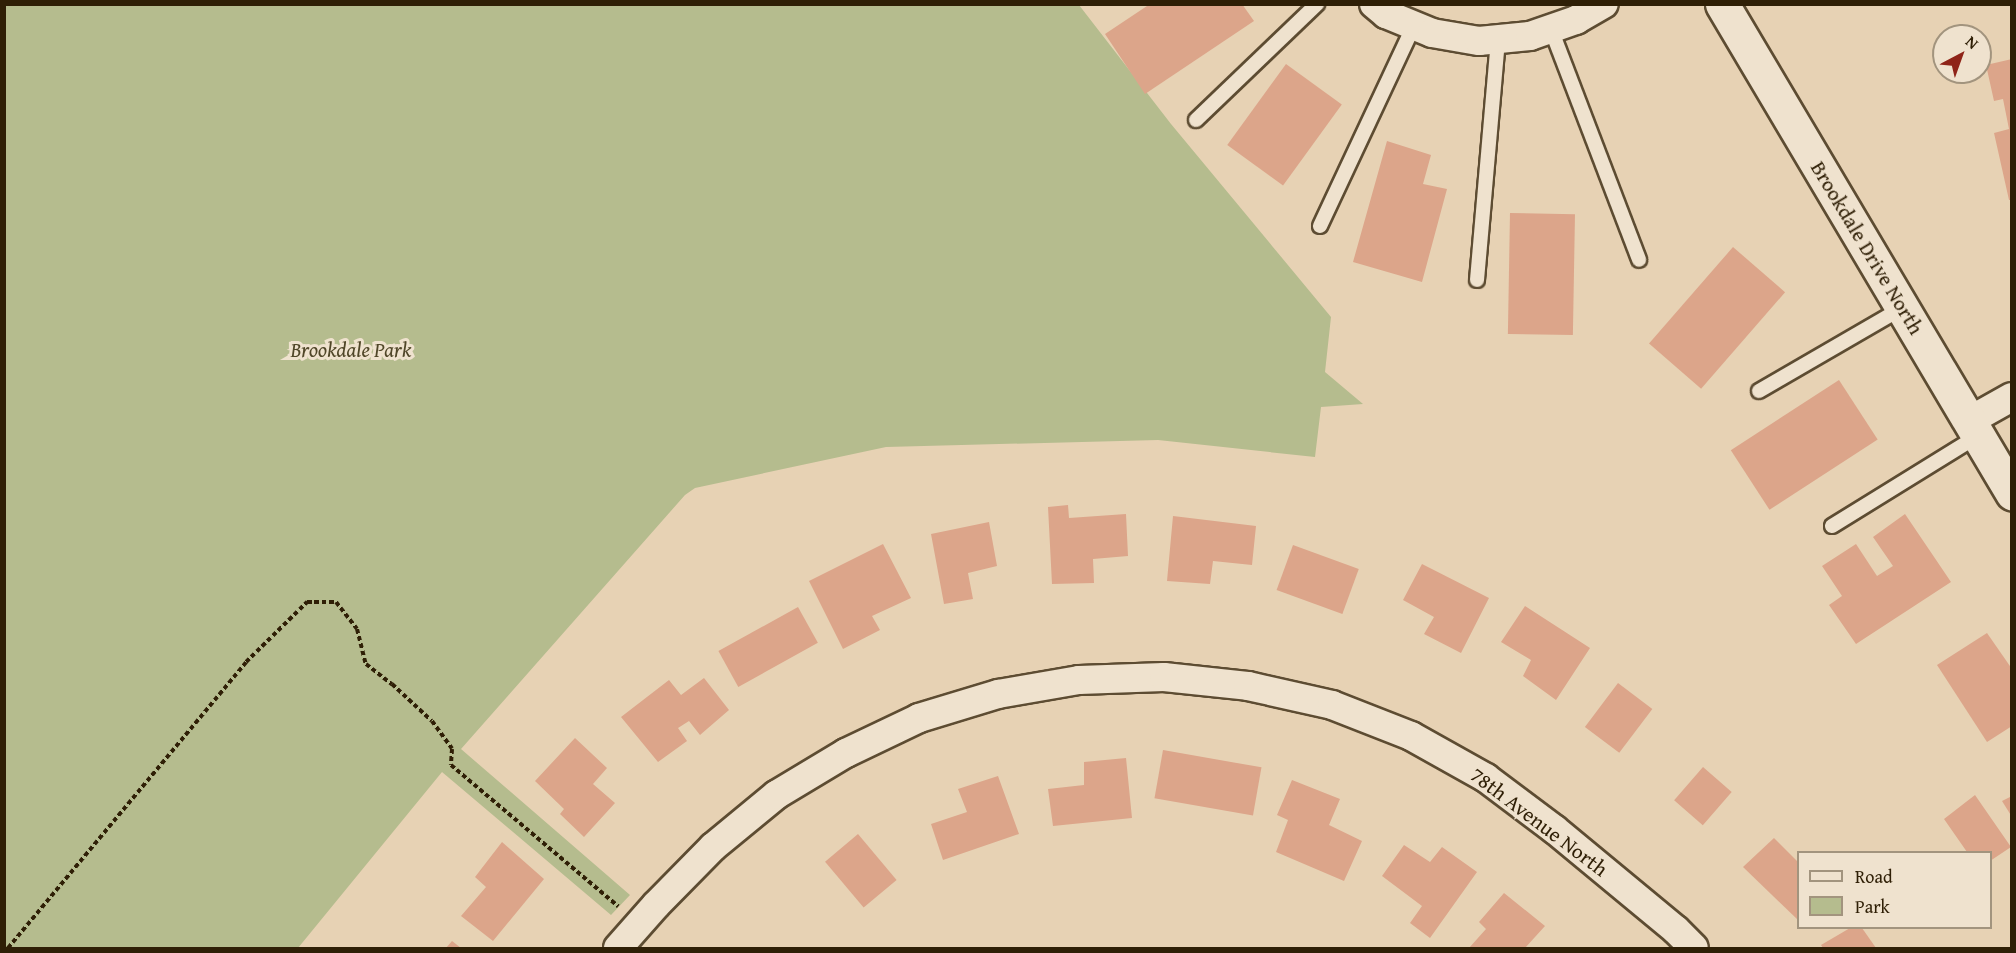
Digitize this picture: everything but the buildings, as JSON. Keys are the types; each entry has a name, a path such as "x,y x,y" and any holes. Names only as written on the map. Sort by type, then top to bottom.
{"street":[{"path":"1374,4 1386,14 1432,33 1479,41 1530,36 1576,20 1604,4"},
{"name":"Brookdale Drive North","path":"1722,4 2012,493"},
{"path":"1974,429 2012,397"},
{"name":"78th Avenue North","path":"618,948 713,847 776,795 846,753 919,718 998,694 1079,680 1164,677 1264,690 1332,705 1411,736 1486,778 1554,829 1676,930 1694,948"}],"lane":[{"path":"1196,120 1317,4"},
{"path":"1320,226 1414,25"},
{"path":"1551,29 1639,260"},
{"path":"1477,280 1498,39"},
{"path":"1759,391 1902,308"},
{"path":"1832,526 1974,429"}],"path":[{"path":"8,948 246,662 307,602 336,602 357,629 366,664 392,684 432,721 452,749 451,765 639,924"}],"green space":[{"name":"Brookdale Park","path":"5,5 1079,5 1171,124 1331,317 1325,372 1363,404 1321,407 1315,457 1158,440 886,447 695,488 685,495 461,749 630,895 611,915 442,772 298,948 5,948"}]}
